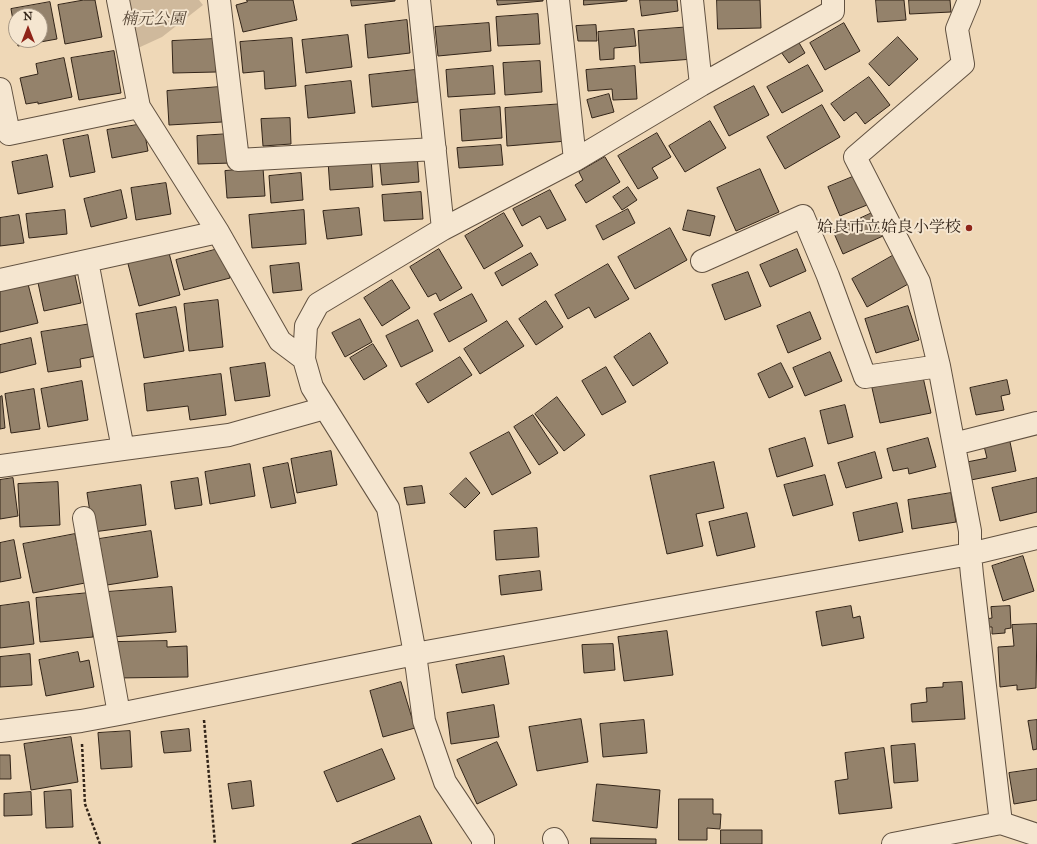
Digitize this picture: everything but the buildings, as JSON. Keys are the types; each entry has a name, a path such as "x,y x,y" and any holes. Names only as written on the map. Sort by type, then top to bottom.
{"street":[{"path":"118,0 139,107 218,232 280,341 304,359"},
{"path":"219,0 238,160 435,149"},
{"path":"419,0 443,229"},
{"path":"558,0 575,160"},
{"path":"692,0 701,85"},
{"path":"483,844 483,839 445,782 424,722 415,654 388,508 312,387 304,359 306,326 318,304 443,229 575,160 701,85 834,11 833,0"},
{"path":"968,0 957,29 963,64 855,157 919,282 939,366 970,531 970,554 1001,823"},
{"path":"0,89 9,134 139,107"},
{"path":"702,261 803,216 828,276 865,377 939,366"},
{"path":"0,280 218,232"},
{"path":"87,261 123,450"},
{"path":"0,466 229,435 325,408"},
{"path":"954,444 1037,423"},
{"path":"84,518 119,714"},
{"path":"0,731 81,721 202,698 415,654 1036,541"},
{"path":"893,844 1001,823 1037,835"}],"path":[{"path":"202,698 207,768 215,844"},
{"path":"81,721 85,804 100,844"}],"green space":[{"name":"楠元公園","path":"130,0 199,0 203,5 162,37 138,48"}],"place":[{"name":"姶良市立姶良小学校","path":"969,228"}]}
